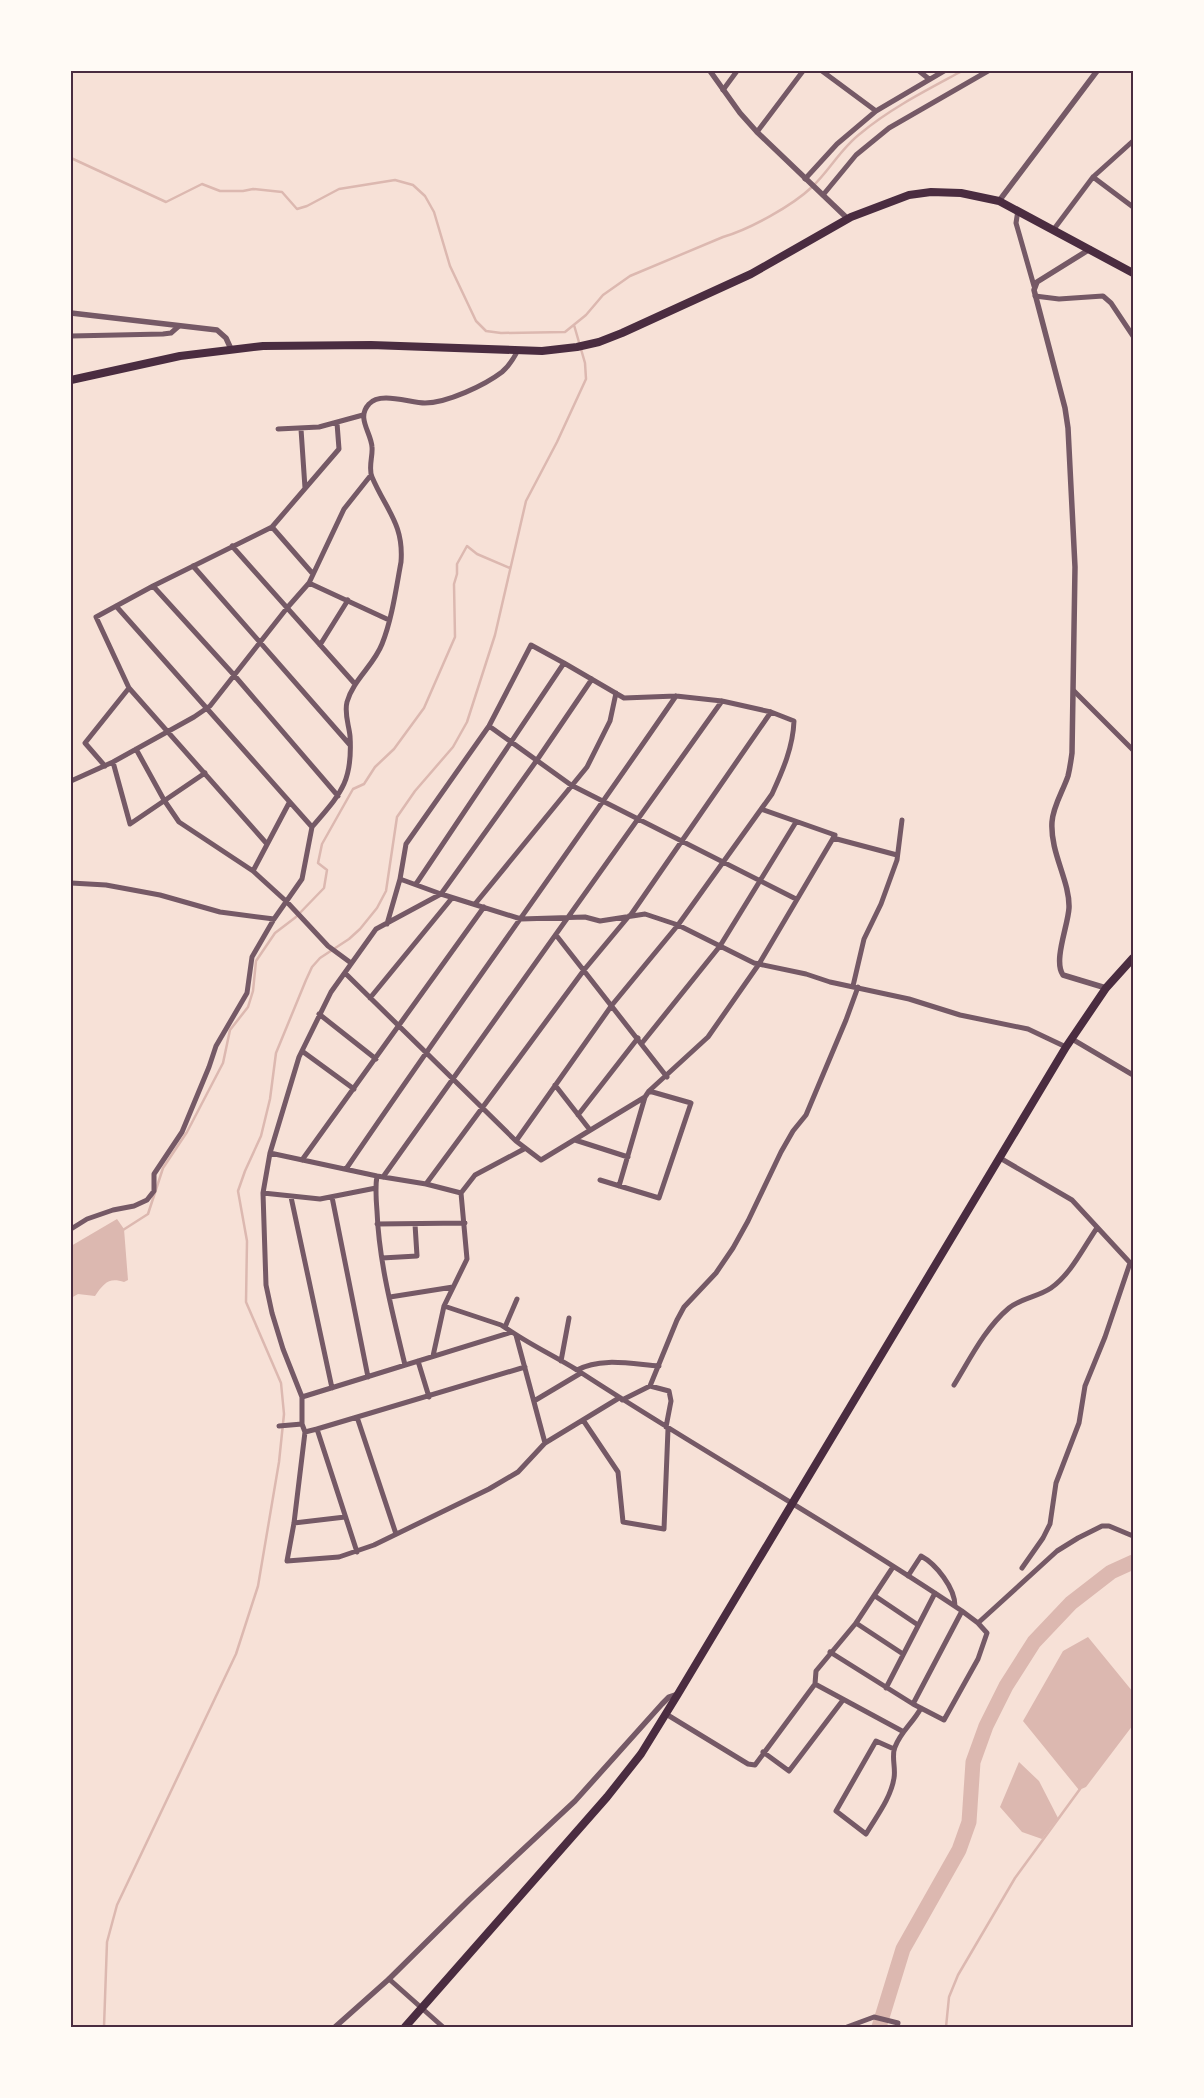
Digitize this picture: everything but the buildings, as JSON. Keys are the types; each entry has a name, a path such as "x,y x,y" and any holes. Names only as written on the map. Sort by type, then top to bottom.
{"main road":[{"path":"71,380 156,361 231,349 325,345 518,350 577,347 622,334 751,274 848,219 909,195 944,192 999,201 1133,273"},
{"path":"405,2027 607,1797 641,1754 1066,1047 1106,988 1133,958"}],"street":[{"path":"710,71 757,132 848,219"},
{"path":"723,90 737,71"},
{"path":"757,132 803,71"},
{"path":"822,71 876,111"},
{"path":"919,71 929,79"},
{"path":"805,179 837,144 876,111 944,71"},
{"path":"823,195 856,155 890,128 988,71"},
{"path":"999,201 1098,71"},
{"path":"1054,229 1093,177 1133,141"},
{"path":"1093,177 1133,207"},
{"path":"1018,210 1016,223 1065,408 1068,428 1075,567 1074,691 1072,753 1069,774 1054,811 1052,822 1055,851 1067,892 1069,907 1062,941 1059,970 1063,975 1106,988"},
{"path":"1034,286 1037,282 1090,250"},
{"path":"1035,296 1060,299 1103,296 1111,304 1133,336"},
{"path":"71,312 217,330 226,338 231,349"},
{"path":"71,336 163,334 171,333 179,326"},
{"path":"71,1229 87,1219 112,1210 134,1206 147,1200 154,1191 154,1174 182,1132 216,1046 247,993 252,957 274,919 302,879 312,826 338,796 347,780 350,746 346,708 356,684 374,661 382,644 401,562 398,528 371,475 372,446 363,415 369,403 378,399 394,398 424,403 460,394 502,372 518,350"},
{"path":"278,429 301,429 337,423 363,415"},
{"path":"267,844 129,688 96,617 272,527 339,449 337,423"},
{"path":"301,429 305,488"},
{"path":"71,781 136,750 207,709 309,583 344,509 371,475"},
{"path":"272,527 313,574"},
{"path":"232,546 356,684"},
{"path":"193,566 350,746"},
{"path":"309,583 389,620"},
{"path":"154,586 234,675 338,796"},
{"path":"320,645 348,600"},
{"path":"116,606 289,803 312,826"},
{"path":"387,924 400,879 406,844 489,726 531,645 624,698 676,696 722,701 771,712 794,721 794,739 772,794 678,924 612,1005 516,1141"},
{"path":"416,884 564,664"},
{"path":"583,1420 618,1472 623,1522 664,1530 667,1428 671,1401 669,1391 650,1386 621,1399 583,1420 546,1443 518,1472 489,1489 396,1534 357,1552 339,1557 287,1561 294,1523 305,1432 302,1424 302,1398 280,1340 266,1285 263,1192 270,1153 282,1108 302,1051 319,1014 331,992 351,963 376,929 441,894 537,760 592,679"},
{"path":"105,766 85,743 129,688"},
{"path":"1074,691 1133,750"},
{"path":"475,904 586,767 610,722 616,693"},
{"path":"346,1169 425,1052 521,919 676,696"},
{"path":"404,1366 377,1224 376,1188 380,1176 453,1079 722,701"},
{"path":"426,1184 584,970 630,916 771,712"},
{"path":"489,726 571,785 796,899"},
{"path":"136,750 164,800 179,822 253,871 287,902 328,946 351,963"},
{"path":"113,762 130,824 205,773"},
{"path":"253,871 289,803"},
{"path":"619,1186 645,1097 649,1091 667,1077 708,1037 759,964 835,835 761,809"},
{"path":"650,1386 684,1307 716,1273 733,1248 782,1152 806,1115 846,1020 856,987 864,939 898,860 902,820"},
{"path":"642,1043 720,946 796,822"},
{"path":"833,838 897,855"},
{"path":"400,879 452,898 521,919 585,917 600,921 645,914 678,924 759,964 909,999 960,1015 1028,1029 1066,1047"},
{"path":"71,883 106,885 160,895 220,912 274,919"},
{"path":"370,998 452,898"},
{"path":"302,1160 484,907"},
{"path":"556,935 667,1077"},
{"path":"345,973 524,1149 541,1160 645,1097"},
{"path":"319,1014 376,1059"},
{"path":"578,1114 638,1038"},
{"path":"1072,1038 1133,1075"},
{"path":"302,1051 354,1089"},
{"path":"555,1085 590,1130"},
{"path":"600,1180 659,1198 691,1103 649,1091"},
{"path":"575,1140 628,1157"},
{"path":"433,1356 444,1306 467,1259 461,1193 475,1175 524,1149"},
{"path":"270,1153 426,1184 461,1193"},
{"path":"1000,1158 1072,1200 1131,1264 1085,1386 1079,1423 1056,1483 1050,1524 1043,1538 1022,1568"},
{"path":"263,1192 291,1197 320,1199 376,1188"},
{"path":"291,1197 332,1388"},
{"path":"332,1197 368,1377"},
{"path":"377,1224 465,1223"},
{"path":"382,1258 417,1256 415,1224"},
{"path":"954,1385 996,1321 1010,1307 1037,1296 1052,1287 1066,1274 1097,1228"},
{"path":"390,1297 453,1287"},
{"path":"505,1327 516,1299"},
{"path":"444,1306 505,1327 791,1504 851,1539 962,1610 978,1622 987,1633 986,1640 944,1720 886,1688 830,1652"},
{"path":"561,1361 569,1318"},
{"path":"302,1398 433,1356 514,1333"},
{"path":"514,1333 546,1443"},
{"path":"418,1361 429,1396"},
{"path":"534,1401 579,1372 584,1366 603,1362 658,1366"},
{"path":"305,1432 525,1367"},
{"path":"357,1417 396,1534"},
{"path":"279,1426 302,1424"},
{"path":"318,1429 357,1552"},
{"path":"294,1523 345,1517"},
{"path":"978,1622 1057,1551 1078,1538 1102,1526 1109,1526 1133,1536"},
{"path":"908,1576 921,1556 928,1560 952,1592 955,1606"},
{"path":"666,1714 748,1764 755,1765 815,1684 816,1671 856,1623 893,1567"},
{"path":"886,1688 935,1593"},
{"path":"875,1596 918,1625"},
{"path":"913,1704 962,1610"},
{"path":"856,1623 903,1654"},
{"path":"815,1684 902,1731"},
{"path":"335,2027 389,1979 469,1900 575,1801 665,1700 678,1694"},
{"path":"763,1752 789,1771 843,1700"},
{"path":"894,1749 876,1741 836,1811 866,1834 886,1801 894,1778 894,1749 902,1731 911,1725 921,1708"},
{"path":"389,1979 443,2027"},
{"path":"848,2027 874,2017 898,2023 897,2027"}],"shaded area":[{"path":"117,1219 124,1229 128,1280 124,1282 114,1280 107,1282 95,1296 78,1294 71,1298 71,1246"},
{"path":"1088,1637 1133,1692 1133,1725 1086,1787 1079,1790 1023,1721 1063,1651"},
{"path":"1019,1762 1039,1781 1058,1818 1042,1839 1022,1832 1000,1807"}],"waterway":[{"path":"71,158 166,202 202,184 220,191 253,189 282,192 297,209 307,206 339,189 395,180 413,185 425,196 434,212 450,266 476,321 486,331 501,333 565,332 586,315 603,295 630,276 734,233 770,216 793,202 812,187 847,145 873,124 910,100 962,71"},
{"path":"104,2027 107,1942 117,1905 236,1654 258,1586 279,1462 284,1414 281,1383 246,1302 247,1241 238,1191 261,1136 270,1099 276,1053 312,967 320,958 349,939 377,908 386,891 397,817 415,791 453,747 467,722 495,635 526,501 557,442 586,379 585,363 574,325"},
{"path":"123,1230 148,1214 163,1168 187,1132 223,1063 230,1030 248,1007 253,991 256,961 275,933 296,917 324,888 327,870 318,863 322,844 353,789 364,784 375,767 394,749 424,708 455,637 454,584 457,564 467,546 477,554 510,568"},
{"path":"879,2027 903,1949 959,1850 969,1822 973,1762 986,1726 1006,1686 1034,1642 1071,1603 1111,1572 1133,1562"},
{"path":"946,2027 949,1997 958,1975 1015,1878 1080,1789"}]}
